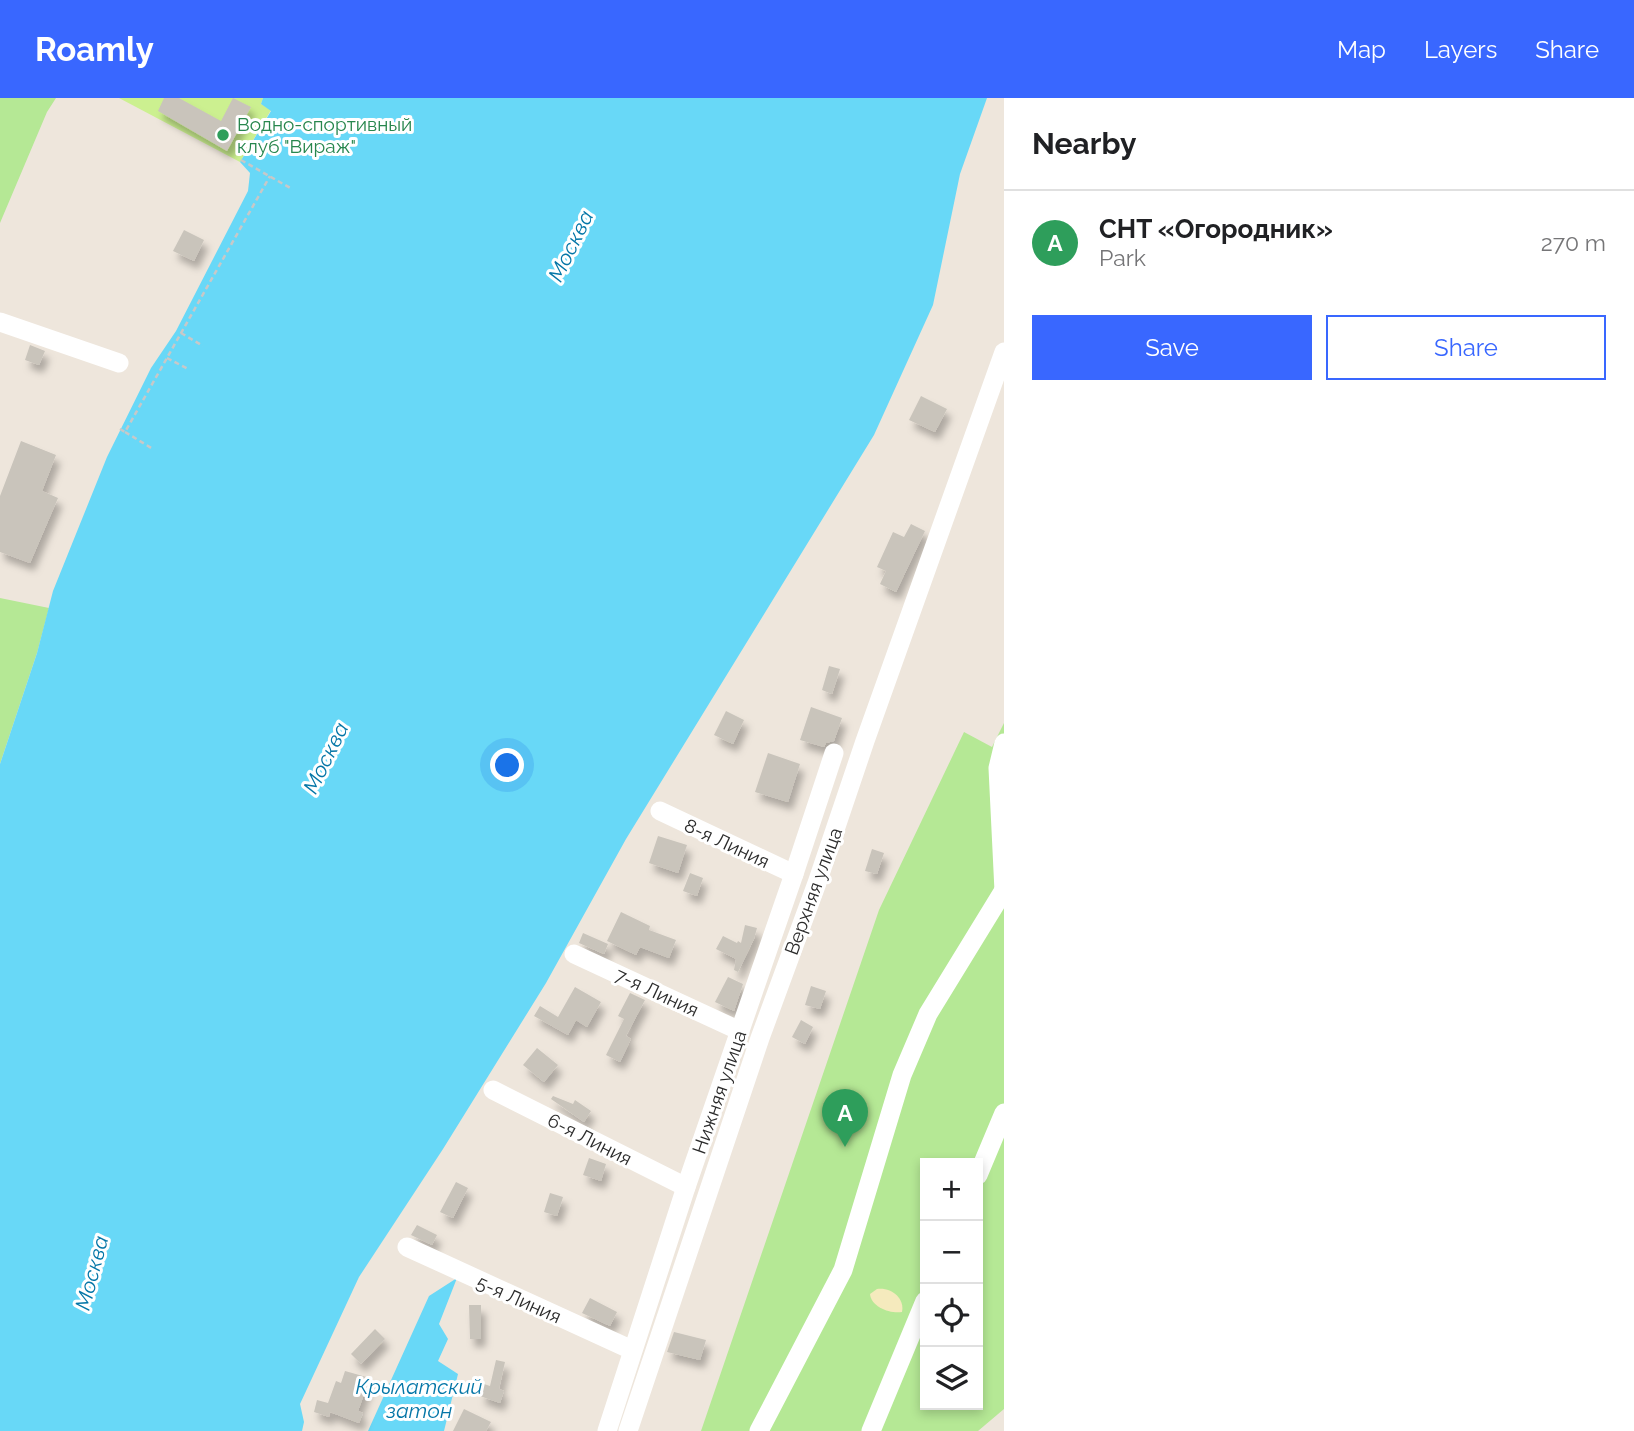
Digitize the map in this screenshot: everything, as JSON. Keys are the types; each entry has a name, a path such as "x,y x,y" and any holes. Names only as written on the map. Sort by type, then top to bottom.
{"street":[{"path":"0,322 118,363"},
{"name":"Верхняя улица","path":"628,1431 760,1038 1004,352"},
{"path":"760,1431 843,1270 902,1075 928,1014 1004,891 998,768 1004,743"},
{"name":"Нижняя улица","path":"607,1431 686,1187 834,753"},
{"name":"8-я Линия","path":"660,811 794,874"},
{"name":"7-я Линия","path":"574,954 740,1031"},
{"name":"6-я Линия","path":"493,1090 686,1187"},
{"path":"983,1163 1004,1113"},
{"name":"5-я Линия","path":"407,1247 632,1350"},
{"path":"871,1431 920,1313"}],"path":[{"path":"242,160 292,189"},
{"path":"125,432 270,176"},
{"path":"181,333 203,346"},
{"path":"167,358 188,369"},
{"path":"120,429 153,449"}],"green space":[{"path":"0,98 56,98 47,112 0,223"},
{"name":"Водно-спортивный клуб \"Вираж\"","path":"119,98 263,98 261,104 271,110 240,162"},
{"path":"0,598 49,608 0,764"},
{"path":"1004,723 1004,1409 978,1431 701,1431 879,910 964,732 992,747"}],"sand":[{"path":"877,1289 896,1294 901,1302 902,1312 887,1311 877,1306 870,1294"}],"water":[{"name":"Москва","path":"263,98 987,98 960,174 933,305 874,435 626,839 546,983 443,1149 359,1277 300,1404 304,1422 302,1431 0,1431 0,764 37,653 53,591 107,457 151,368 176,331 248,191 250,173 240,162 271,111 261,104"},
{"name":"Крылатский затон","path":"457,1278 439,1324 448,1339 438,1361 458,1374 444,1431 368,1431 429,1296"}],"building":[{"path":"164,98 179,98 221,121 233,98 251,107 227,151 158,111"},
{"path":"184,230 204,240 194,261 173,251"},
{"path":"30,345 45,351 39,365 25,360"},
{"path":"921,396 947,409 935,432 909,420"},
{"path":"21,441 56,455 42,491 58,498 30,563 0,552 0,496"},
{"path":"911,524 925,531 896,592 880,584 886,571 877,567 893,532 904,537"},
{"path":"829,666 840,669 832,694 822,690"},
{"path":"811,707 842,718 834,741 826,743 824,747 800,740"},
{"path":"726,711 744,720 733,744 714,735"},
{"path":"768,753 800,764 788,802 755,792"},
{"path":"658,836 687,845 678,873 649,863"},
{"path":"872,849 884,853 877,874 865,871"},
{"path":"690,873 703,878 697,896 683,891"},
{"path":"621,912 650,926 649,930 676,940 669,958 640,947 636,955 607,941"},
{"path":"745,925 757,928 738,972 734,970 736,959 716,949 723,936 741,943"},
{"path":"583,933 608,944 604,954 579,943"},
{"path":"728,977 743,984 734,1011 715,1002"},
{"path":"811,986 826,991 820,1009 805,1005"},
{"path":"575,987 601,1002 587,1027 576,1020 568,1035 534,1016 540,1006 558,1017"},
{"path":"630,993 645,1000 626,1036 631,1039 620,1062 606,1055 624,1019 618,1016"},
{"path":"801,1020 813,1027 805,1044 792,1037"},
{"path":"537,1048 558,1065 544,1082 523,1065"},
{"path":"553,1096 573,1104 575,1100 591,1111 584,1122 551,1099"},
{"path":"589,1158 606,1164 601,1181 583,1175"},
{"path":"456,1182 468,1188 453,1218 440,1212"},
{"path":"550,1193 563,1197 557,1216 544,1212"},
{"path":"417,1225 437,1235 432,1245 411,1235"},
{"path":"590,1298 617,1312 610,1326 582,1313"},
{"path":"469,1305 481,1305 481,1339 470,1339"},
{"path":"375,1329 385,1339 361,1364 351,1354"},
{"path":"674,1332 706,1340 700,1360 667,1352"},
{"path":"496,1360 505,1362 499,1389 504,1391 500,1403 480,1396 484,1384 490,1386"},
{"path":"345,1371 370,1378 358,1411 363,1413 359,1423 330,1412 329,1417 314,1412 317,1400 328,1403 336,1381 341,1383"},
{"path":"464,1409 491,1422 486,1431 453,1431"}],"place":[{"name":"Водно-спортивный клуб \"Вираж\"","path":"223,135"},
{"name":"СНТ «Огородник»","path":"845,1147"}]}
